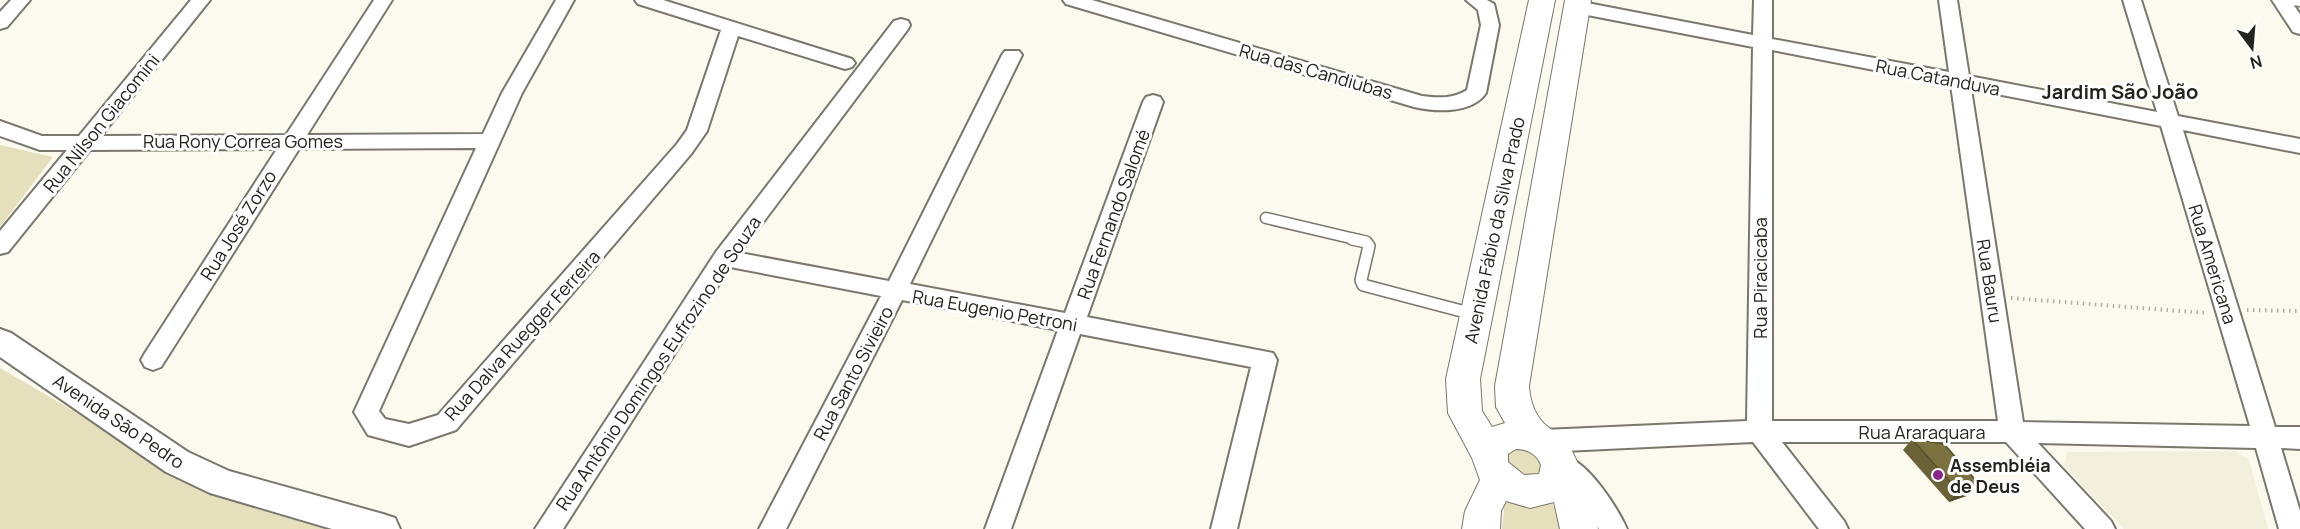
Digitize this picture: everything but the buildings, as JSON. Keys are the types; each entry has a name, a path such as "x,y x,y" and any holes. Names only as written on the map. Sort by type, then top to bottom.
{"main road":[{"name":"Avenida Fábio da Silva Prado","path":"1494,467 1465,413 1463,379 1542,0"},
{"path":"1577,3 1512,386 1513,407 1549,451 1576,511 1580,529"},
{"path":"1481,529 1494,467 1497,440 1505,436 1525,434 1549,451 1559,477 1553,485 1533,492 1509,486 1494,467"}],"street":[{"path":"0,23 21,0"},
{"name":"Rua Nílson Giacomini","path":"0,246 201,0"},
{"name":"Rua José Zorzo","path":"153,360 383,0"},
{"name":"Rua Dalva Ruegger Ferreira","path":"565,0 512,93 366,412 377,428 408,435 447,423 684,149 697,131 731,29"},
{"path":"644,0 845,63"},
{"name":"Rua Piracicaba","path":"1759,431 1763,0"},
{"name":"Rua Bauru","path":"1948,0 2012,432"},
{"name":"Rua Americana","path":"2132,0 2229,312 2292,529"},
{"path":"2281,0 2300,28"},
{"name":"Rua das Candiubas","path":"1081,1 1421,102 1437,104 1466,101 1476,93 1490,25 1481,4"},
{"name":"Rua Catanduva","path":"1577,3 1762,44 2300,146"},
{"name":"Rua Antônio Domingos Eufrozino de Souza","path":"548,529 724,258 901,25"},
{"name":"Rua Santo Sivieiro","path":"772,529 895,292 1012,55"},
{"name":"Rua Fernando Salomé","path":"998,529 1153,102"},
{"name":"Rua Rony Correa Gomes","path":"0,128 40,143 489,141"},
{"name":"Rua Eugenio Petroni","path":"724,258 1265,360 1224,529"},
{"name":"Avenida São Pedro","path":"0,341 177,462 222,483 383,529"},
{"path":"1759,431 1835,529"},
{"name":"Rua Araraquara","path":"1549,451 1759,431 2012,432 2300,438"},
{"path":"2012,432 2102,529"},
{"path":"1549,451 1597,502 1614,529"}],"lane":[{"path":"2293,0 2300,1"},
{"path":"1266,218 1366,242 1369,246 1361,280 1363,285 1476,315"}],"path":[{"path":"1992,297 2229,312 2300,311"}],"shaded area":[{"path":"0,145 53,157 0,227"},
{"path":"0,368 103,428 165,474 213,496 325,529 0,529"},
{"path":"1510,445 1538,450 1545,474 1520,480 1502,454"},
{"path":"2235,451 2249,460 2268,529 2124,529 2064,466 2067,452"},
{"path":"1505,498 1548,498 1557,511 1563,529 1502,529"}],"place":[{"name":"Assembléia de Deus","path":"1938,475"}],"district":[{"name":"Jardim São João","path":"2120,91"}]}
